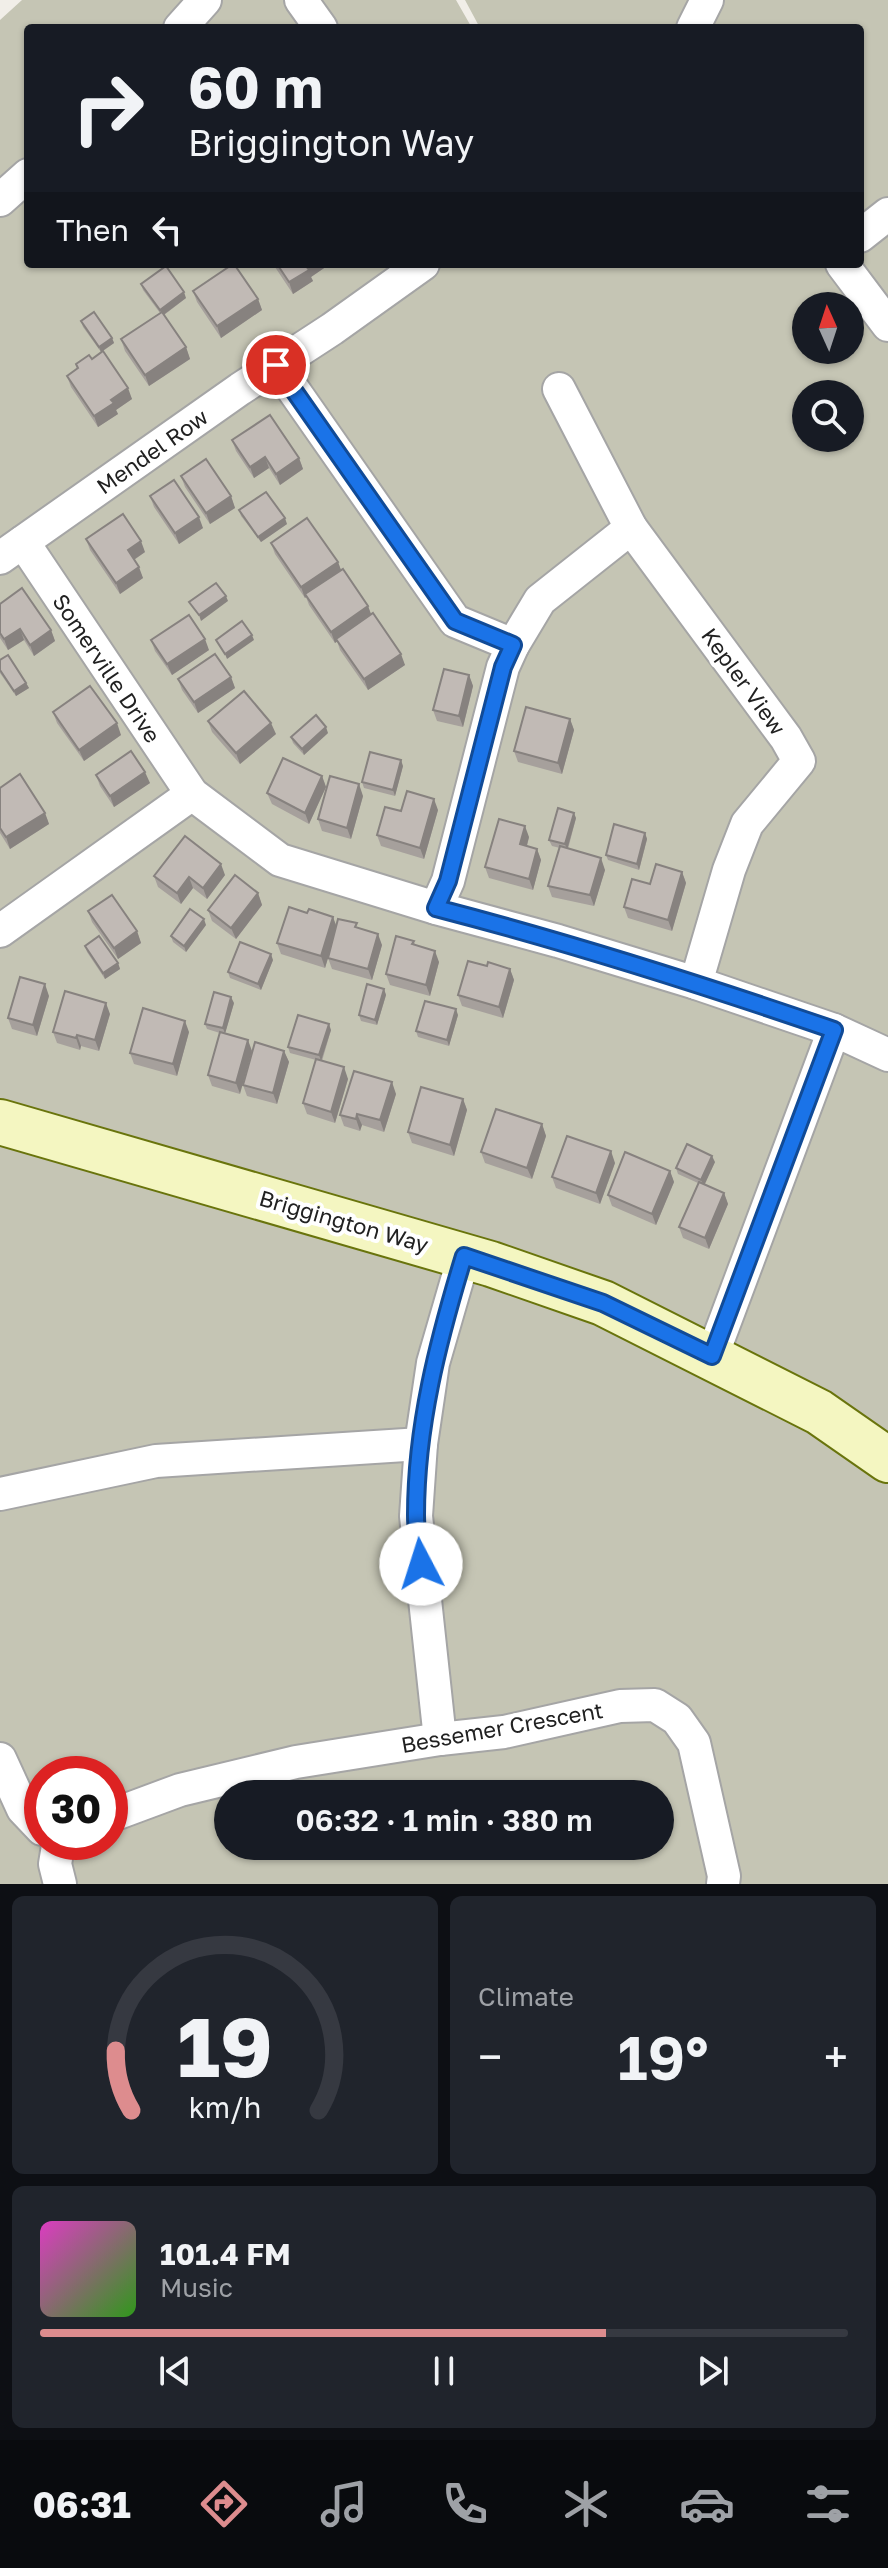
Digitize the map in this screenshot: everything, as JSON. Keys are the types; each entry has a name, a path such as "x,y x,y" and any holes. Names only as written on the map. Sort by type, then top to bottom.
{"street":[{"path":"184,24 205,0"},
{"path":"301,0 318,24"},
{"path":"695,24 707,0"},
{"path":"0,200 24,179"},
{"path":"864,233 888,214"},
{"name":"Mendel Row","path":"11,550 417,268"},
{"path":"845,268 888,325"},
{"path":"276,365 455,621 513,645"},
{"name":"Kepler View","path":"559,389 631,528 786,738 799,761 747,824 729,870 696,983"},
{"path":"436,908 448,881 503,667 513,645 540,600 631,528"},
{"name":"Somerville Drive","path":"11,550 192,794 280,860 696,983 834,1030 888,1055"},
{"path":"0,931 192,794"},
{"path":"712,1356 834,1030"},
{"name":"Briggington Way","path":"0,1122 464,1256 603,1303 819,1412 888,1460"},
{"path":"440,1739 416,1516 421,1444 433,1363 464,1256"},
{"path":"0,1494 156,1461 421,1444"},
{"name":"Bessemer Crescent","path":"128,1809 180,1790 282,1765 440,1739 504,1732 620,1706 655,1705 677,1719 694,1743 724,1876 723,1884"},
{"path":"0,1759 24,1810"},
{"path":"55,1860 60,1884"}],"shaded area":[{"path":"22,0 456,0 470,24 24,24 24,268 864,268 864,24 478,24 465,0 888,0 888,1884 0,1884 0,20"}],"building":[{"path":"167,268 184,292 160,310 141,284"},
{"path":"228,268 237,268 258,299 217,326 193,291"},
{"path":"280,268 309,270 289,282"},
{"path":"94,312 112,338 99,347 81,321"},
{"path":"162,312 186,347 145,375 121,339"},
{"path":"103,351 128,388 111,400 114,403 94,416 67,376 78,368 76,364 89,355 92,359"},
{"path":"270,415 299,458 276,474 265,457 250,467 232,440"},
{"path":"206,459 231,496 206,513 181,476"},
{"path":"174,480 199,517 175,533 150,496"},
{"path":"266,492 285,518 258,537 239,510"},
{"path":"123,514 141,541 128,550 139,567 116,583 86,539"},
{"path":"307,518 338,562 301,587 271,543"},
{"path":"343,569 368,606 331,632 305,594"},
{"path":"216,583 226,596 199,615 189,602"},
{"path":"22,588 51,630 30,645 20,629 4,639 0,633 0,604"},
{"path":"373,613 401,654 364,679 336,639"},
{"path":"189,615 205,639 167,664 151,640"},
{"path":"242,621 252,635 225,654 216,640"},
{"path":"215,654 231,677 194,702 178,679"},
{"path":"8,655 26,683 14,691 0,670 0,660"},
{"path":"444,669 469,675 459,716 433,710"},
{"path":"90,686 117,723 79,750 53,712"},
{"path":"244,691 271,723 236,753 208,721"},
{"path":"526,707 570,719 558,763 514,751"},
{"path":"316,715 326,727 302,749 291,737"},
{"path":"131,751 145,772 110,796 96,775"},
{"path":"370,752 401,760 393,790 362,782"},
{"path":"283,758 322,776 305,813 267,793"},
{"path":"20,774 45,813 6,837 0,828 0,788"},
{"path":"330,776 359,784 347,828 318,819"},
{"path":"407,791 434,799 420,848 377,835 385,807 401,811"},
{"path":"558,808 574,813 565,844 549,840"},
{"path":"499,819 525,826 520,844 537,849 529,879 485,867"},
{"path":"614,824 645,833 637,864 606,855"},
{"path":"185,836 221,864 203,888 189,877 177,893 154,876"},
{"path":"560,846 601,858 590,895 548,886"},
{"path":"656,864 682,872 668,920 624,907 632,879 650,884"},
{"path":"235,875 258,893 231,928 208,910"},
{"path":"112,895 137,931 114,948 88,911"},
{"path":"289,907 307,913 309,909 333,917 321,956 277,943"},
{"path":"190,909 204,919 184,946 171,936"},
{"path":"338,919 357,923 355,927 378,934 368,969 328,958"},
{"path":"99,936 118,963 103,973 85,946"},
{"path":"396,936 435,951 426,985 386,974"},
{"path":"240,942 271,954 258,984 228,972"},
{"path":"468,961 487,966 488,962 510,969 499,1007 458,995"},
{"path":"20,977 45,984 33,1025 8,1018"},
{"path":"367,984 384,989 375,1020 359,1015"},
{"path":"65,991 106,1003 95,1040 53,1032"},
{"path":"214,992 231,997 223,1028 205,1024"},
{"path":"425,1001 456,1009 447,1040 416,1031"},
{"path":"143,1008 185,1021 173,1064 130,1053"},
{"path":"298,1015 329,1024 319,1055 288,1047"},
{"path":"220,1032 248,1040 236,1083 208,1075"},
{"path":"255,1042 284,1051 273,1093 243,1085"},
{"path":"316,1059 344,1067 331,1112 303,1103"},
{"path":"354,1071 392,1082 380,1120 357,1114 356,1119 340,1115"},
{"path":"421,1087 463,1099 450,1145 408,1132"},
{"path":"496,1109 542,1124 527,1168 481,1152"},
{"path":"567,1136 611,1151 596,1193 552,1177"},
{"path":"687,1144 712,1156 701,1180 676,1168"},
{"path":"625,1152 670,1171 652,1214 608,1195"},
{"path":"699,1182 724,1193 705,1238 679,1227"}],"route":[{"path":"276,365 455,621 513,645 503,667 448,881 436,908 696,983 834,1030 712,1356 603,1303 464,1256 433,1363 421,1444 416,1516 421,1564"}]}
